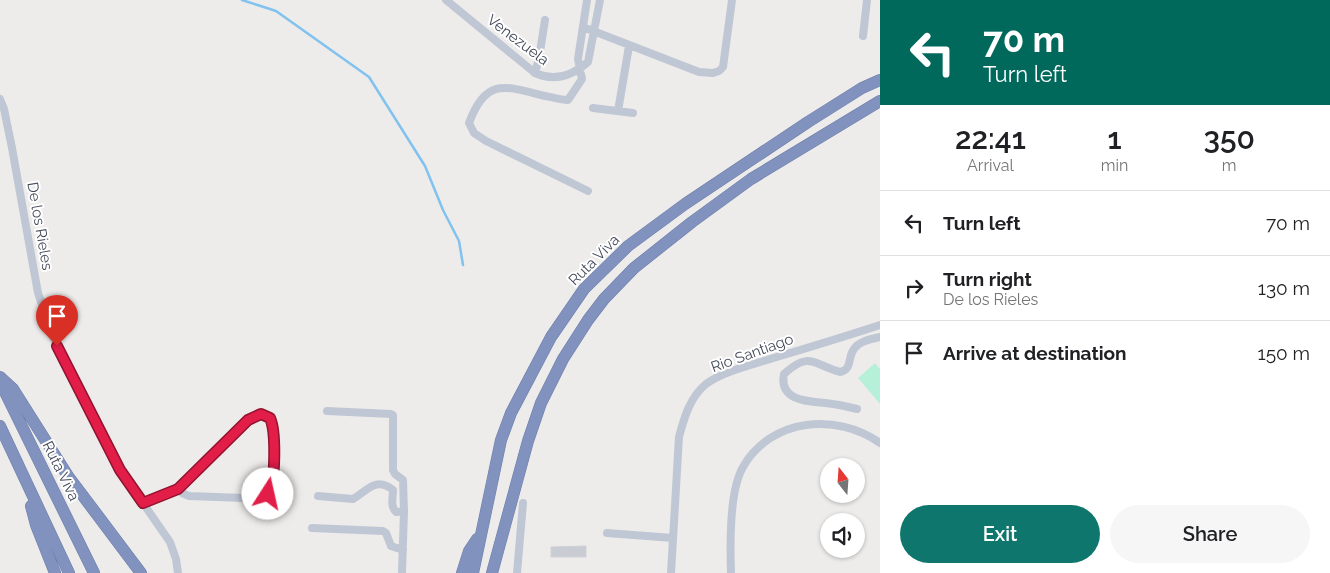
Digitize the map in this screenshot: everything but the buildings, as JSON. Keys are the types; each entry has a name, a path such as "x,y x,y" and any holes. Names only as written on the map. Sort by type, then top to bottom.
{"highway":[{"name":"Ruta Viva","path":"473,573 501,440 511,413 552,337 584,289 628,246 685,204 808,122 862,88 880,80"},
{"path":"492,573 528,441 541,403 563,359 604,299 634,268 692,222 752,179 880,101"},
{"path":"0,377 13,389 68,476 141,573"},
{"name":"Ruta Viva","path":"0,382 94,573"},
{"path":"0,426 69,573"},
{"path":"28,487 36,525 55,573"},
{"path":"462,573 471,548 480,536"}],"street":[{"path":"587,0 578,59 582,79 568,100 511,88 497,88 484,95 474,110 470,123 474,133 486,140 588,191"},
{"path":"579,70 588,62 600,0"},
{"path":"583,27 698,72 714,73 719,72 725,62 732,0"},
{"path":"863,36 867,0"},
{"name":"Venezuela","path":"449,1 535,73 545,78 554,78 579,70"},
{"path":"535,73 545,20"},
{"path":"618,111 629,46"},
{"name":"De los Rieles","path":"0,99 4,109 12,148 38,293 44,314 62,357 120,470 170,542 176,558 178,573"},
{"path":"593,108 633,113"},
{"name":"Rio Santiago","path":"671,573 679,437 684,417 695,396 714,380 746,367 880,326"},
{"path":"856,409 835,404 803,401 796,398 788,392 784,383 784,374 794,366 805,361 818,363 843,372 849,366 856,346 880,337"},
{"path":"328,411 393,415 393,470 403,480 402,573"},
{"path":"143,503 178,489 254,416 261,414 270,418 274,425 275,438 272,486 268,494 244,498 189,496 178,489"},
{"path":"731,573 733,507 737,482 742,468 751,455 765,442 795,427 812,423 829,423 855,429 880,443"},
{"path":"244,498 261,476 273,469"},
{"path":"318,496 353,499 371,485 384,485 393,490 392,506 396,512 404,511"},
{"path":"517,573 523,503"},
{"path":"312,528 383,531 386,533 391,546 403,550"},
{"path":"607,534 672,538"}],"green space":[{"path":"875,363 880,369 880,404 858,378"}],"waterway":[{"path":"242,0 276,11 369,77 425,166 443,210 459,241 463,265"}],"route":[{"path":"57,346 120,470 143,503 178,489 239,428 254,416 261,414 270,418 274,425 272,486 268,494"}]}
